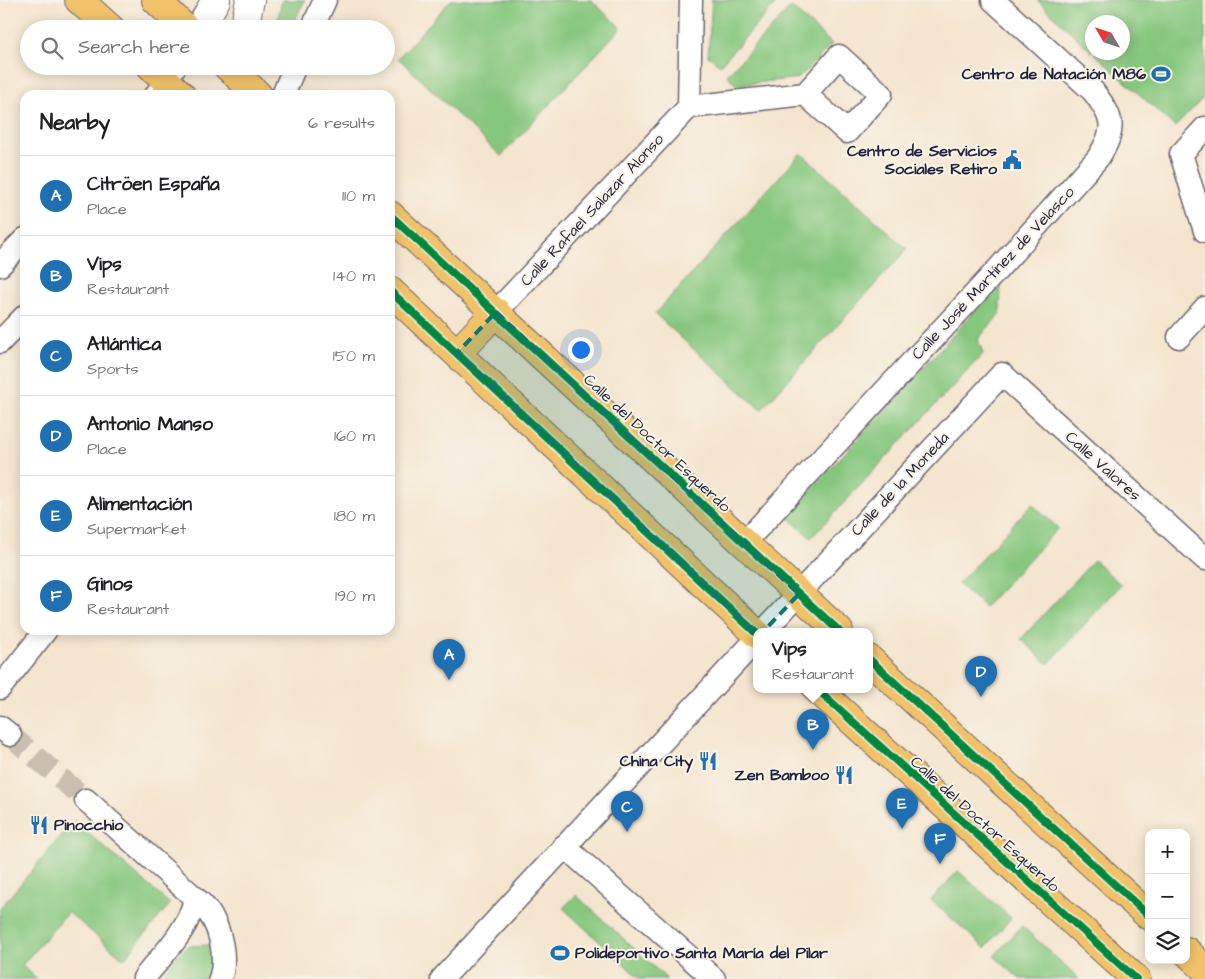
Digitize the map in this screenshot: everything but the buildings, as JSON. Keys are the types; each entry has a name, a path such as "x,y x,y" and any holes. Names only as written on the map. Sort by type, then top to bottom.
{"main road":[{"path":"79,0 101,20"},
{"path":"156,0 177,20"},
{"name":"Calle del Doctor Esquerdo","path":"395,220 837,628"},
{"path":"395,295 753,630"},
{"path":"457,353 496,312"},
{"path":"873,663 1145,912"},
{"name":"Calle del Doctor Esquerdo","path":"821,693 1136,979"},
{"path":"1190,956 1205,970"}],"street":[{"path":"204,20 216,0"},
{"path":"246,20 250,0"},
{"path":"316,20 325,0"},
{"path":"691,0 689,107 805,94"},
{"name":"Calle José Martínez de Velasco","path":"744,543 998,269 1098,158 1108,143 1112,126 1106,108 1093,91 993,0"},
{"path":"285,90 291,75"},
{"name":"Calle Rafael Salazar Alonso","path":"496,312 689,107"},
{"path":"1205,128 1181,154 1205,231"},
{"path":"0,265 20,244"},
{"path":"1179,338 1205,308"},
{"path":"0,342 20,321"},
{"name":"Calle Valores","path":"1002,374 1205,559"},
{"name":"Calle de la Moneda","path":"799,594 1002,374"},
{"path":"767,628 799,594"},
{"path":"0,688 42,635"},
{"path":"442,979 753,643"},
{"path":"86,800 195,898 209,913 220,936 223,959 220,979"},
{"path":"564,846 714,979"},
{"path":"144,978 181,934 193,908 195,898"},
{"path":"1197,979 1205,970"}],"highlighted area":[{"path":"496,312 799,594 759,636 457,353"}],"green space":[{"path":"282,0 305,0 295,20 278,20"},
{"path":"451,0 591,0 621,28 501,156 398,58"},
{"path":"712,0 779,0 720,65 708,56"},
{"name":"Centro de Natación M86","path":"1037,0 1205,0 1205,96 1175,127 1102,60 1130,60 1130,15 1085,15 1085,45"},
{"path":"791,7 832,44 799,78 736,85 727,75"},
{"path":"801,153 907,249 761,410 655,314"},
{"path":"1001,283 1000,314 978,339 983,354 811,538 787,516"},
{"path":"1032,504 1058,528 985,607 958,584"},
{"path":"1094,560 1121,585 1048,664 1021,639"},
{"path":"74,821 170,904 124,959 68,912 22,965 37,979 0,979 0,908"},
{"path":"958,871 1011,918 985,948 931,900"},
{"path":"576,895 667,979 640,979 563,908"},
{"path":"1022,926 1079,979 1020,979 994,956"},
{"path":"211,945 213,969 204,979 158,979 187,946"}],"tunnel":[{"path":"10,735 86,800"}],"cycle path":[{"path":"395,220 836,628"},
{"path":"395,296 753,630"},
{"path":"873,663 1145,912"},
{"path":"821,693 1136,979"}],"place":[{"name":"Centro de Natación M86","path":"1161,74"},
{"name":"Centro de Servicios Sociales Retiro","path":"1012,160"},
{"name":"Citröen España","path":"449,680"},
{"name":"Antonio Manso","path":"981,697"},
{"name":"Vips","path":"813,750"},
{"name":"China City","path":"708,761"},
{"name":"Zen Bamboo","path":"844,775"},
{"name":"Pinocchio","path":"39,825"},
{"name":"Alimentación","path":"902,829"},
{"name":"Atlántica","path":"627,832"},
{"name":"Ginos","path":"940,864"},
{"name":"Polideportivo Santa María del Pilar","path":"560,953"}]}
